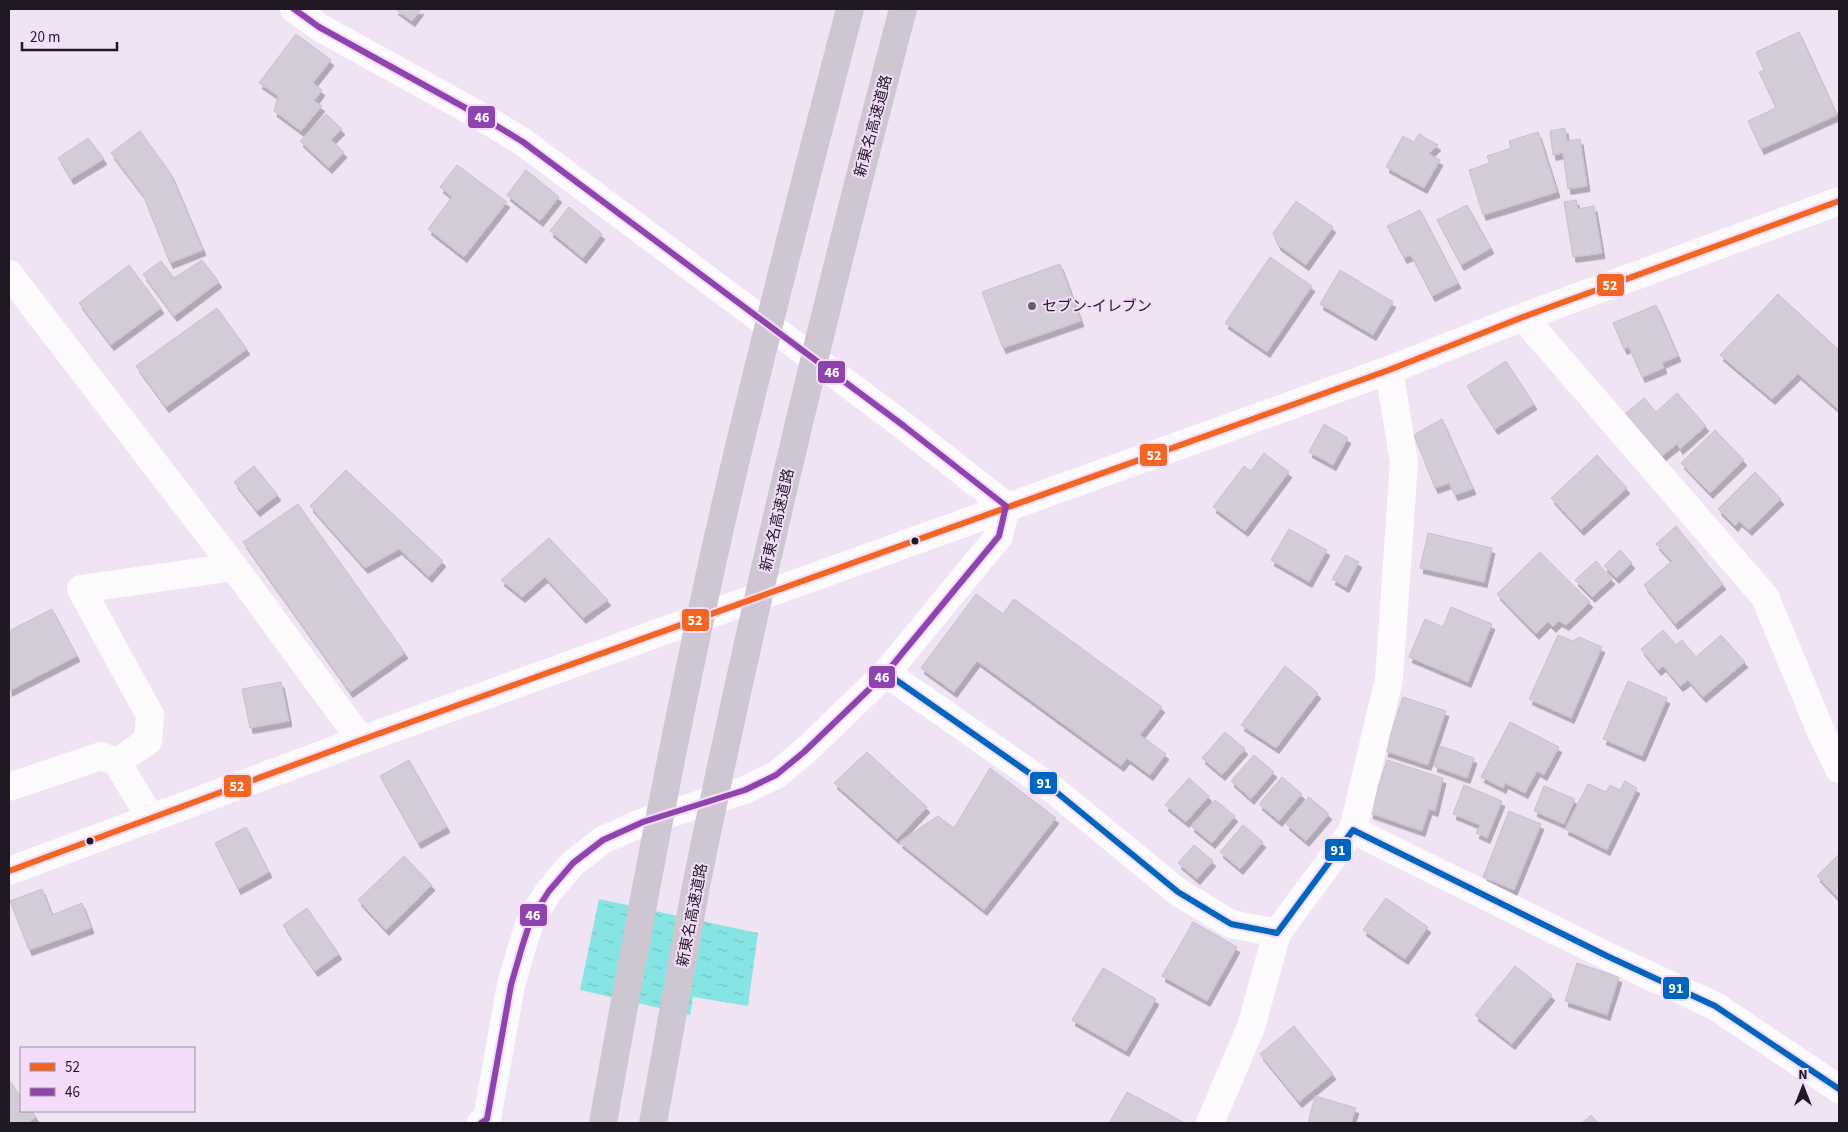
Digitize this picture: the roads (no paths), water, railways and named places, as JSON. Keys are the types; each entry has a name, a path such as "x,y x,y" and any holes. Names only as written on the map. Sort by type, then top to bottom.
{"highway":[{"path":"603,1123 647,878 723,517 799,202 850,9"},
{"name":"新東名高速道路","path":"653,1123 696,887 776,522 850,212 903,9"}],"street":[{"path":"294,9 325,18 523,142 904,426 1006,506"},
{"path":"9,871 360,740 1006,506 1389,370 1523,317 1839,201"},
{"path":"9,274 234,567 360,740"},
{"path":"1523,317 1765,597 1822,734 1839,769"},
{"path":"1210,1123 1250,1027 1277,933 1353,830 1389,679 1404,462 1389,370"},
{"path":"485,1122 511,985 531,919 549,891 573,863 603,840 643,822 745,790 776,775 804,752 886,673 999,536 1006,506"},
{"path":"117,762 148,740 150,715 81,589 234,567"},
{"path":"886,673 1055,791 1178,892 1231,924 1277,933"},
{"path":"12,779 101,756 117,762 151,819"},
{"path":"1353,830 1606,956 1715,1006 1839,1089"}],"water":[{"path":"599,899 758,933 748,1006 693,997 690,1015 580,990"}],"place":[{"name":"セブン-イレブン","path":"1032,306"}]}
